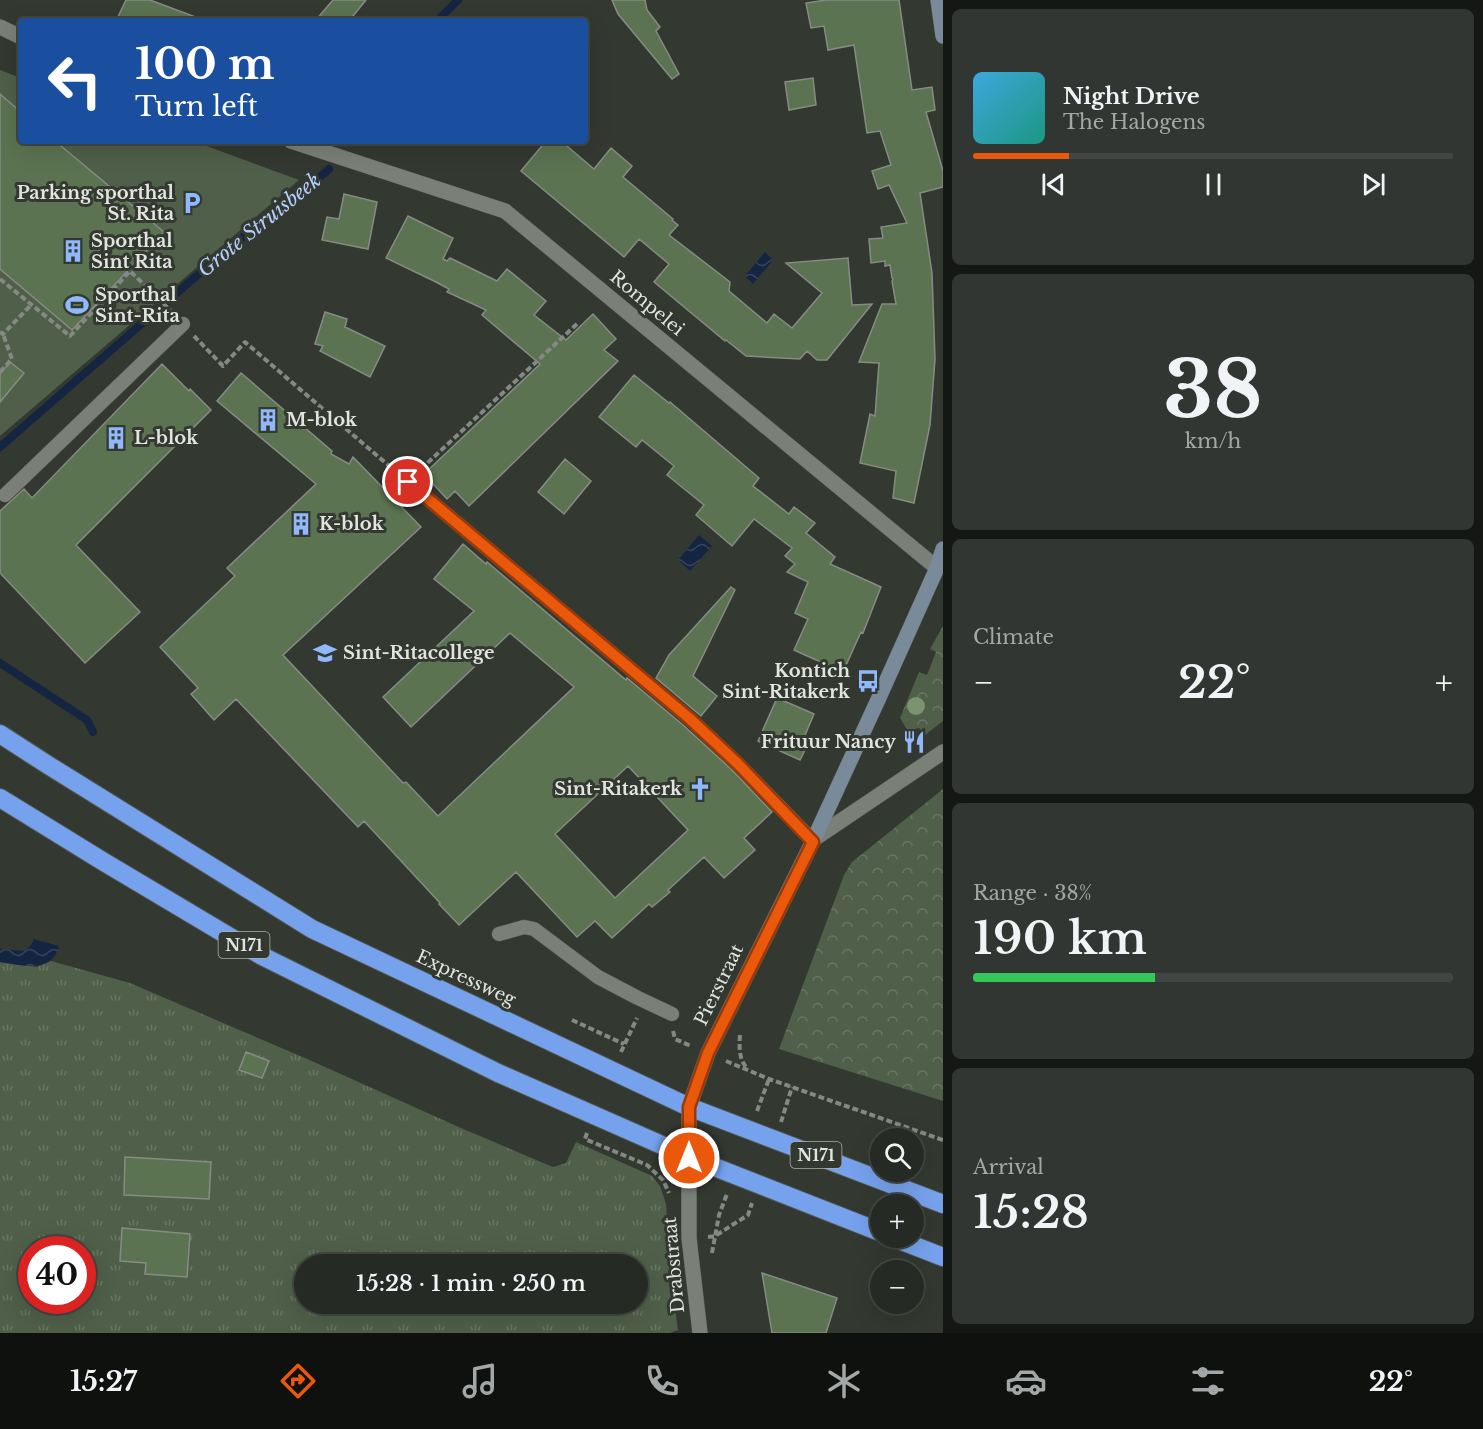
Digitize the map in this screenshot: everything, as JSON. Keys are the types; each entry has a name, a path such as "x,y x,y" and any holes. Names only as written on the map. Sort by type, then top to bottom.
{"highway":[{"name":"Expressweg","path":"0,734 312,929 689,1107 943,1204"},
{"name":"N171","path":"0,798 262,956 498,1073 689,1158 870,1228"},
{"path":"0,814 20,811"},
{"path":"920,1248 943,1257"}],"street":[{"path":"938,0 943,36"},
{"path":"0,27 18,36"},
{"name":"Rompelei","path":"300,144 505,211 937,568"},
{"name":"Pierstraat","path":"689,1158 689,1107 713,1041 813,840 878,702 937,568 943,549"},
{"name":"Pierstraat","path":"813,840 943,752"},
{"name":"Drabstraat","path":"689,1158 689,1238 700,1333"}],"lane":[{"path":"4,495 183,324"},
{"path":"408,482 689,718 813,840"},
{"path":"499,934 524,927 534,929 598,977 672,1014"}],"path":[{"path":"0,279 70,336 130,271 223,366 245,342 408,482 578,323"},
{"path":"0,372 12,358 2,333 31,305"},
{"path":"572,1020 624,1044"},
{"path":"749,1071 943,1140"},
{"path":"750,1130 769,1079"},
{"path":"711,1258 719,1215 734,1175"}],"green space":[{"name":"Sporthal Sint-Rita","path":"0,70 18,77 18,144 201,144 299,180 0,436"},
{"path":"943,626 943,721 925,735 919,728 908,731 900,718 919,672 927,675 936,652 930,649"},
{"path":"943,789 943,1101 779,1049 844,875 852,862"},
{"path":"51,961 130,983 553,1167 566,1163 576,1142 652,1176 660,1186 666,1204 671,1280 678,1330 670,1333 0,1333 0,962 37,967"}],"water":[{"path":"765,252 773,260 753,284 745,276"},
{"path":"699,535 712,546 690,571 678,560"},
{"path":"34,939 59,946 50,961 35,966 0,962 0,949 25,951"}],"building":[{"path":"126,0 150,0 198,18 117,18"},
{"path":"333,0 366,0 351,18 318,18"},
{"path":"612,0 645,0 647,10 660,27 656,31 679,74 672,79 618,14"},
{"path":"826,0 899,0 912,90 932,87 935,110 926,112 943,171 943,187 920,193 932,273 935,359 930,425 914,503 893,498 896,471 860,463 870,414 875,416 879,363 859,362 882,304 896,304 890,265 885,266 885,261 871,263 869,239 883,238 881,227 907,223 889,185 878,189 872,171 891,165 880,131 867,133 854,45 828,50 824,26 811,28 806,3"},
{"path":"813,78 816,105 789,110 785,82"},
{"name":"Sporthal Sint Rita","path":"0,94 18,109 18,144 59,144 164,232 72,330 0,269"},
{"path":"544,144 565,144 594,169 611,148 632,166 623,177 678,225 669,235 730,282 729,291 767,323 774,314 792,328 822,293 786,263 848,258 852,305 872,304 827,360 817,360 807,351 800,359 746,356 654,282 669,264 639,239 624,257 521,171"},
{"path":"344,194 377,202 368,249 322,240 327,217 339,219"},
{"path":"408,216 453,238 443,259 447,261 450,258 497,281 507,269 546,301 534,315 566,340 593,314 616,339 604,350 618,361 469,506 455,491 447,499 424,474 540,364 482,315 486,310 447,292 449,289 386,258"},
{"path":"325,312 347,319 345,327 385,346 370,377 320,351 323,346 315,344"},
{"path":"10,362 24,373 0,402 0,374"},
{"path":"162,364 211,410 76,545 140,612 85,663 0,573 0,511 24,489 32,498"},
{"path":"241,373 332,451 331,454 349,464 353,457 421,527 283,655 403,783 406,782 438,816 574,687 510,633 411,727 383,697 474,611 434,579 463,544 683,725 732,770 772,812 744,838 755,850 724,878 704,857 668,890 670,892 652,907 649,904 612,938 595,921 577,937 516,872 459,925 364,821 358,827 236,699 214,720 191,694 198,688 160,647 235,576 227,568 316,484 217,401","holes":["628,766 688,830 615,898 555,834"]},
{"path":"634,375 670,402 759,478 753,486 789,514 794,507 815,523 806,533 835,557 830,564 881,587 863,633 861,632 843,672 794,650 808,619 795,613 808,582 787,572 795,564 785,556 792,548 754,519 732,546 696,515 704,505 667,475 674,466 642,440 636,447 599,417"},
{"path":"565,459 591,481 564,514 538,492"},
{"path":"731,587 735,590 693,676 717,696 701,716 656,678 669,655"},
{"path":"777,698 814,714 803,740 809,742 800,760 758,741"},
{"path":"246,1052 269,1061 262,1078 239,1070"},
{"path":"125,1157 211,1162 209,1199 124,1195"},
{"path":"122,1228 190,1234 187,1277 145,1274 146,1263 120,1261"},
{"path":"762,1273 837,1298 826,1333 772,1333"}],"waterway":[{"name":"Grote Struisbeek","path":"440,18 458,0"},
{"name":"Grote Struisbeek","path":"0,447 193,279 329,169"},
{"name":"Grote Struisbeek","path":"0,663 87,720 93,732"}],"place":[{"name":"Parking sporthal St. Rita","path":"192,203"},
{"name":"Sporthal Sint Rita","path":"73,251"},
{"name":"Sporthal Sint-Rita","path":"77,305"},
{"name":"M-blok","path":"268,420"},
{"name":"L-blok","path":"116,438"},
{"name":"K-blok","path":"301,524"},
{"name":"Sint-Ritacollege","path":"325,653"},
{"name":"Kontich Sint-Ritakerk","path":"868,681"},
{"name":"Frituur Nancy","path":"914,742"},
{"name":"Sint-Ritakerk","path":"700,789"}],"route":[{"path":"408,482 689,718 738,764 813,842 708,1053 689,1107 689,1158"}]}
